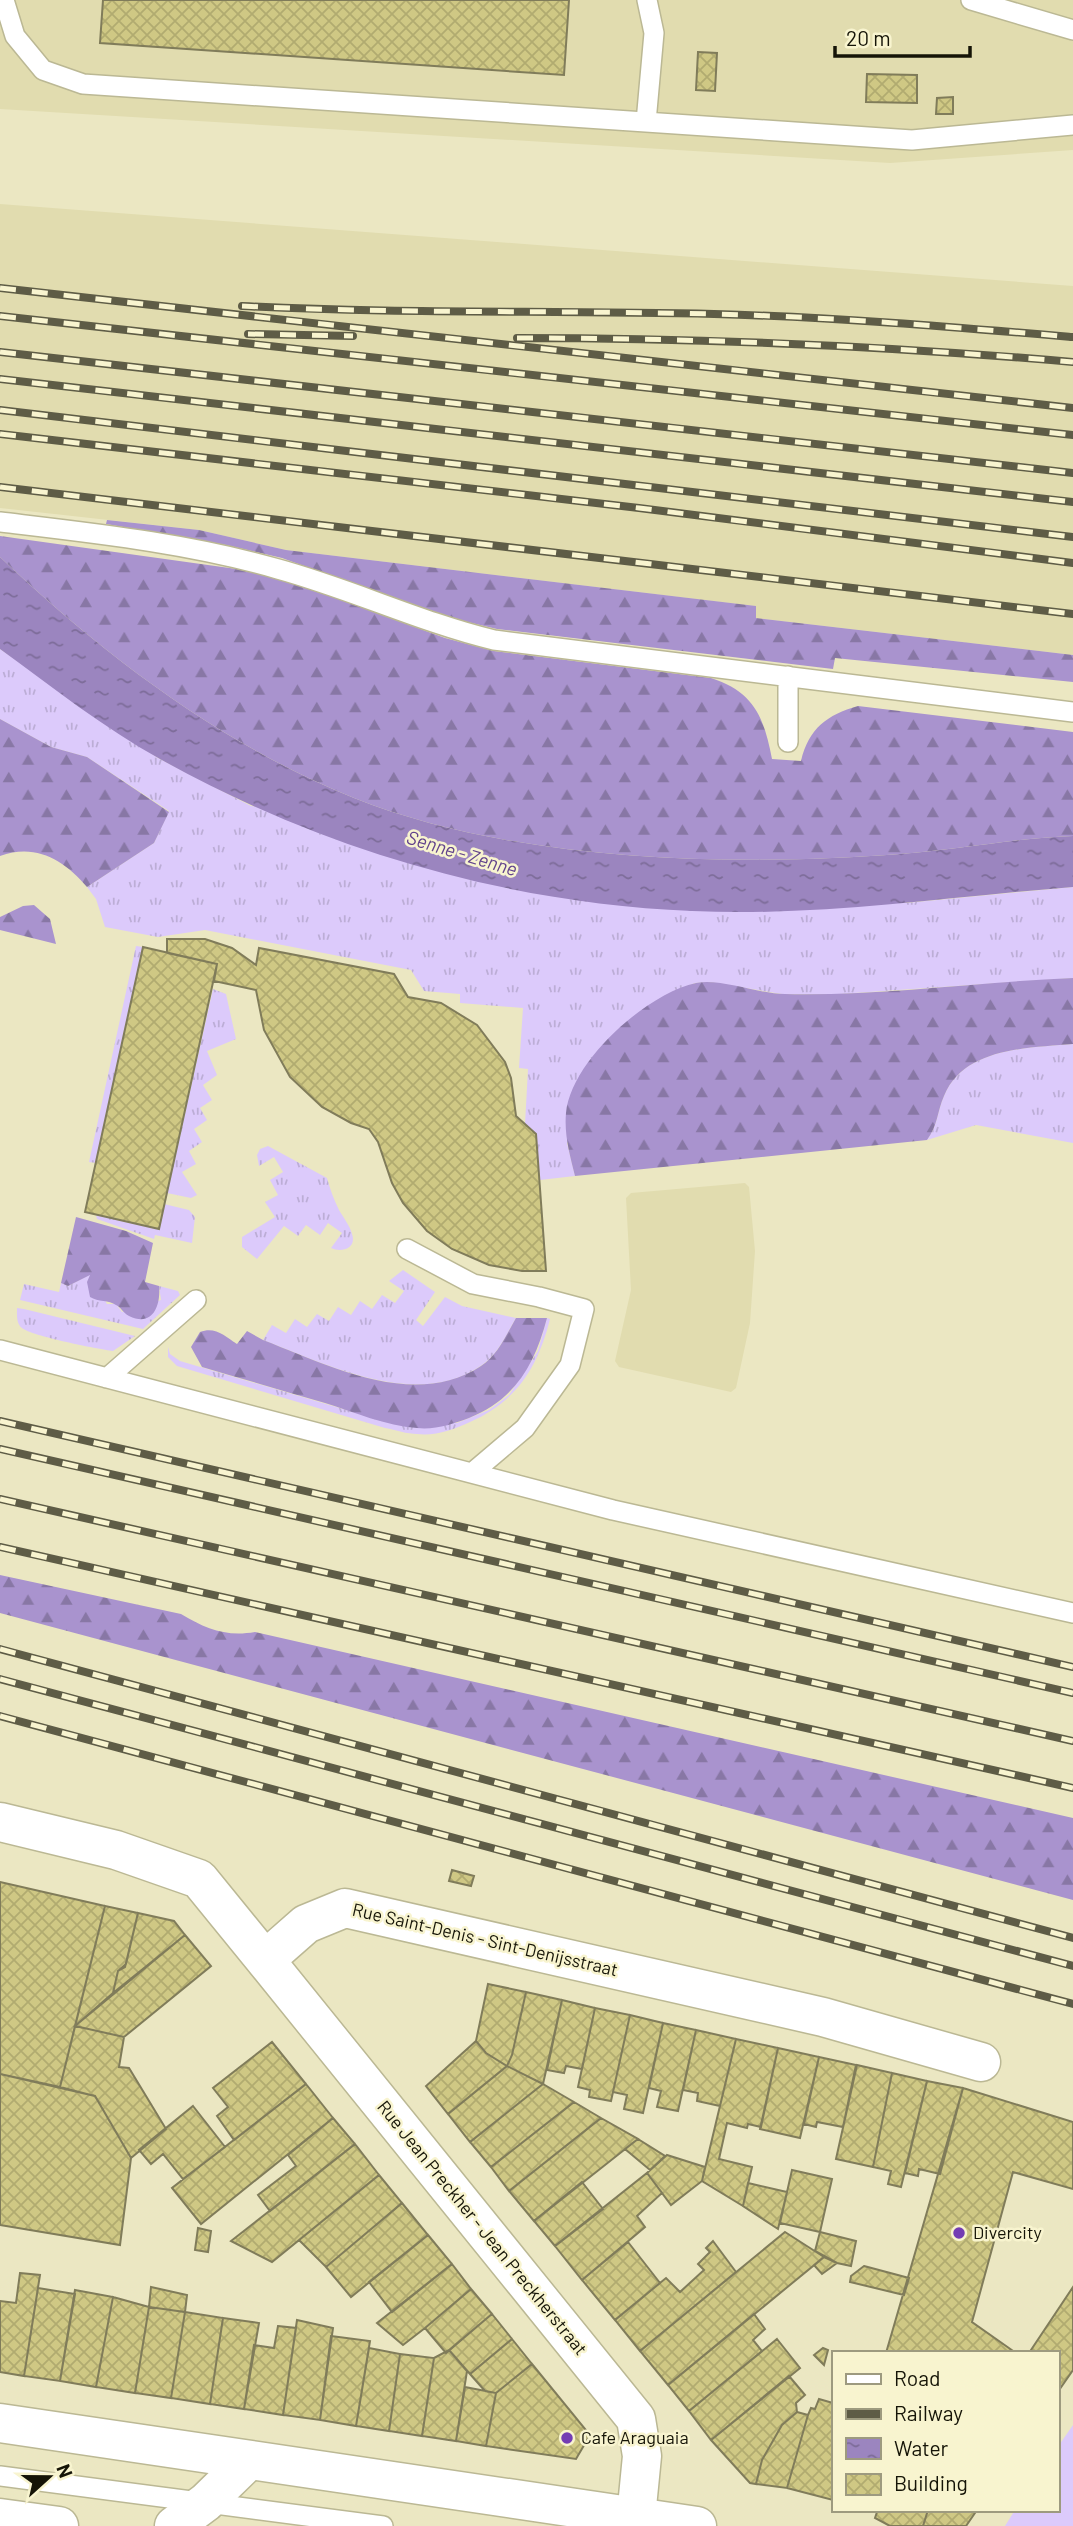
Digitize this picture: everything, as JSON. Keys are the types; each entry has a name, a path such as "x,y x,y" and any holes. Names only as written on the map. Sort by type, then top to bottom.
{"street":[{"path":"0,1822 116,1850 199,1879 265,1960"},
{"name":"Rue Saint-Denis - Sint-Denijsstraat","path":"265,1960 306,1924 345,1908 823,2017 981,2062"},
{"name":"Rue Jean Preckher - Jean Preckherstraat","path":"265,1960 636,2418 642,2456 636,2517"},
{"path":"0,2423 697,2526"},
{"path":"174,2526 206,2502 248,2461"},
{"path":"0,2518 59,2526"}],"lane":[{"path":"4,0 15,36 43,70 83,84 912,140 1073,125"},
{"path":"646,122 654,33 647,0"},
{"path":"971,0 1073,30"},
{"path":"0,522 142,541 276,568 450,629 494,640 1073,712"},
{"path":"788,676 788,742"},
{"path":"407,1249 473,1284 584,1309 570,1365 525,1429 472,1473"},
{"path":"107,1378 196,1300"},
{"path":"0,1350 613,1510 1073,1613"},
{"path":"0,2476 383,2526"}],"shaded area":[{"path":"0,0 1073,0 1073,150 890,163 0,109"},
{"path":"0,204 1073,286 1073,655 755,618 755,606 286,550 199,530 0,508"},
{"path":"745,1183 749,1187 755,1251 750,1323 736,1388 731,1392 619,1367 615,1361 631,1290 626,1198 631,1193"}],"green space":[{"path":"107,520 199,530 286,550 756,606 756,618 1073,655 1073,682 835,658 833,669 497,629 442,616 282,558 226,545 106,524"},
{"path":"0,536 251,571 306,587 445,638 494,651 711,678 738,691 755,708 765,731 772,759 801,761 809,740 821,724 858,706 1073,732 1073,836 900,854 765,860 694,859 552,847 483,836 417,819 354,798 305,776 257,752 166,694 80,628 0,557"},
{"path":"0,649 158,758 251,806 906,903 1073,887 1073,978 840,994 782,994 710,982 695,983 666,995 567,1143 575,1176 540,1180 536,1134 525,1124 528,1069 519,1068 523,1008 460,1003 460,994 424,991 411,970 205,930 158,937 105,927 96,899 87,887 154,843 169,811 87,757 51,747 0,719"},
{"path":"0,719 51,747 87,757 169,812 154,843 87,887 69,869 48,856 13,852 0,856"},
{"path":"34,905 50,919 56,944 0,930 0,917 23,906"},
{"path":"136,946 143,947 96,1163 89,1162"},
{"path":"1073,978 1073,1044 1000,1053 966,1068 953,1080 944,1096 927,1140 575,1176 569,1153 566,1113 571,1093 581,1072 596,1052 634,1015 676,990 706,982 774,993 821,994"},
{"path":"213,989 226,994 236,1039 207,1051 217,1075 203,1085 212,1100 200,1108 207,1120 194,1129 202,1142 189,1151 196,1164 182,1172 197,1195 191,1198 167,1193"},
{"path":"1073,1044 1073,1143 976,1125 927,1140 944,1096 953,1080 966,1068 1000,1053"},
{"path":"268,1146 327,1178 337,1206 351,1231 353,1239 348,1248 331,1248 342,1233 328,1223 320,1235 306,1225 298,1236 284,1226 257,1259 242,1247 242,1237 275,1217 265,1202 278,1195 270,1180 283,1172 274,1157 259,1166 257,1155 260,1149"},
{"path":"164,1204 189,1210 195,1217 192,1243 155,1235 154,1239 97,1219 96,1215 159,1229"},
{"path":"76,1217 126,1231 153,1243 145,1282 159,1286 159,1300 150,1317 137,1319 127,1315 113,1303 90,1297 87,1282 90,1275 68,1286 61,1283"},
{"path":"403,1270 435,1292 416,1320 423,1326 445,1297 462,1306 516,1318 488,1361 457,1378 430,1384 401,1384 343,1371 263,1340 272,1325 286,1333 295,1319 307,1327 317,1314 329,1321 338,1307 351,1315 360,1301 372,1309 382,1295 395,1303 404,1291 389,1281"},
{"path":"91,1274 107,1304 116,1304 122,1312 161,1300 159,1286 178,1291 180,1295 143,1329 20,1300 24,1284 59,1292 61,1283 68,1286"},
{"path":"17,1308 135,1336 113,1351 65,1342 22,1328 18,1321"},
{"path":"516,1318 547,1318 529,1365 511,1391 469,1418 430,1428 405,1427 382,1422 202,1367 191,1347 200,1332 205,1330 215,1331 237,1344 247,1331 263,1340 343,1371 400,1384 428,1384 455,1379 481,1366 497,1350"},
{"path":"547,1318 550,1319 539,1352 532,1367 513,1393 501,1404 470,1422 431,1434 385,1428 177,1366 168,1357 168,1347 170,1354 180,1361 387,1422 457,1423 489,1410 509,1395 538,1351"},
{"path":"0,1575 181,1614 216,1630 255,1632 1073,1818 1073,1900 0,1613"},
{"path":"1073,2425 1073,2526 1005,2526 1014,2512 1059,2512 1059,2445"}],"water":[{"name":"Senne - Zenne","path":"0,557 122,662 211,724 257,752 305,776 354,798 417,819 483,836 552,847 694,859 765,860 900,854 1073,836 1073,887 835,909 692,911 553,897 417,866 286,820 222,791 160,759 78,707 0,649"}],"building":[{"path":"103,0 569,0 564,75 100,43"},
{"path":"698,52 717,53 715,91 696,90"},
{"path":"867,74 917,75 917,103 866,102"},
{"path":"953,97 953,114 936,114 937,98"},
{"path":"167,939 205,939 232,948 256,965 259,948 394,974 408,997 441,1003 477,1025 505,1062 511,1078 516,1116 536,1134 546,1271 522,1271 489,1265 452,1249 427,1231 403,1203 392,1183 378,1142 369,1129 351,1123 322,1107 290,1077 264,1030 256,990 214,981 217,964 167,953"},
{"path":"143,947 217,964 159,1229 85,1212"},
{"path":"452,1870 474,1876 471,1886 449,1881"},
{"path":"0,1882 105,1906 60,2087 0,2074"},
{"path":"105,1906 138,1913 126,1964 118,1971 113,1993 75,2026"},
{"path":"138,1913 174,1921 185,1935 113,1993 118,1971 125,1967"},
{"path":"185,1935 211,1966 124,2037 75,2026"},
{"path":"488,1984 526,1992 512,2055 507,2066 486,2053 476,2041"},
{"path":"526,1992 562,2000 543,2084 507,2066 512,2055"},
{"path":"562,2000 595,2008 582,2069 566,2066 564,2073 547,2070"},
{"path":"595,2008 630,2015 611,2101 589,2097 590,2090 578,2087"},
{"path":"630,2015 663,2023 643,2113 624,2109 627,2095 613,2092"},
{"path":"663,2023 696,2030 678,2111 657,2107 661,2091 649,2088"},
{"path":"75,2026 124,2037 119,2067 129,2068 166,2129 131,2158 95,2096 60,2087"},
{"path":"696,2030 736,2039 720,2106 697,2101 698,2093 683,2090"},
{"path":"736,2039 778,2048 761,2127 748,2124 747,2128 727,2123 719,2159 752,2167 743,2206 702,2181"},
{"path":"476,2041 486,2053 507,2066 448,2114 426,2086"},
{"path":"272,2042 306,2084 234,2140 217,2116 228,2107 213,2088"},
{"path":"778,2048 819,2057 800,2138 760,2129"},
{"path":"819,2057 856,2065 843,2127 817,2122 816,2127 804,2124"},
{"path":"857,2065 892,2073 873,2167 836,2159"},
{"path":"507,2066 543,2084 470,2142 448,2114"},
{"path":"892,2073 927,2081 901,2187 888,2184 891,2171 873,2167"},
{"path":"0,2074 95,2096 131,2158 120,2245 0,2225"},
{"path":"927,2081 963,2088 940,2174 919,2169 918,2176 905,2173"},
{"path":"306,2084 333,2118 201,2224 172,2188"},
{"path":"543,2084 574,2102 491,2167 470,2142"},
{"name":"Divercity","path":"963,2088 1073,2122 1073,2189 1013,2172 972,2322 1013,2351 887,2351"},
{"path":"574,2102 601,2118 509,2191 491,2167"},
{"path":"193,2106 225,2147 183,2179 163,2154 151,2164 139,2150"},
{"path":"333,2118 355,2144 270,2211 258,2195 296,2166 288,2155"},
{"path":"601,2118 638,2139 534,2221 509,2191"},
{"path":"638,2139 665,2156 650,2170 625,2149"},
{"path":"355,2144 379,2175 272,2262 231,2241"},
{"path":"667,2155 705,2167 702,2181 671,2205 647,2173"},
{"path":"792,2170 832,2179 820,2232 780,2223"},
{"path":"647,2173 662,2193 637,2216 645,2227 582,2280 555,2246"},
{"path":"379,2175 402,2203 326,2267 299,2240"},
{"path":"582,2182 603,2209 555,2246 534,2221"},
{"path":"748,2183 787,2192 778,2229 743,2206"},
{"path":"402,2203 428,2235 351,2297 326,2267"},
{"path":"198,2228 211,2231 208,2252 195,2250"},
{"path":"785,2232 824,2257 668,2385 640,2351"},
{"path":"820,2232 856,2241 851,2266 837,2263 815,2251"},
{"path":"428,2235 452,2264 392,2312 369,2282"},
{"path":"713,2241 736,2272 640,2351 615,2320 666,2278 680,2292 704,2270 698,2264 710,2252 706,2248"},
{"path":"628,2242 660,2283 615,2320 582,2280"},
{"path":"824,2257 837,2263 822,2274 814,2265"},
{"path":"452,2264 471,2289 425,2328 403,2345 377,2323"},
{"path":"864,2266 909,2278 904,2295 850,2282 851,2276"},
{"path":"20,2273 40,2275 24,2376 0,2372 0,2301 16,2303"},
{"path":"151,2287 187,2295 185,2312 149,2307"},
{"path":"1073,2287 1073,2370 1059,2390 1059,2351 1030,2351"},
{"path":"38,2288 75,2294 60,2381 24,2376"},
{"path":"471,2289 492,2314 446,2353 425,2328"},
{"path":"75,2290 113,2297 96,2387 60,2381"},
{"path":"113,2297 149,2307 135,2393 96,2387"},
{"path":"149,2307 185,2312 171,2398 135,2393"},
{"path":"185,2312 223,2318 210,2404 171,2398"},
{"path":"492,2314 512,2339 470,2374 449,2350"},
{"path":"754,2314 765,2329 753,2340 762,2351 689,2411 668,2385"},
{"path":"223,2318 259,2323 244,2409 210,2404"},
{"path":"297,2320 333,2328 320,2420 283,2415"},
{"path":"278,2326 296,2328 283,2415 244,2409 254,2345 274,2348"},
{"path":"331,2336 370,2341 356,2426 320,2420"},
{"path":"512,2339 532,2364 496,2393 485,2391 470,2374"},
{"path":"777,2339 800,2368 711,2440 689,2411"},
{"path":"369,2348 400,2354 389,2431 356,2426"},
{"path":"823,2348 828,2350 824,2365 814,2355"},
{"path":"449,2350 467,2371 456,2441 422,2436 434,2358"},
{"path":"400,2354 434,2358 422,2436 389,2431"},
{"path":"532,2364 590,2435 576,2459 486,2446 496,2393"},
{"path":"789,2376 805,2395 796,2403 797,2412 782,2425 762,2460 756,2484 750,2483 711,2440"},
{"path":"465,2387 496,2393 486,2446 456,2441"},
{"path":"819,2399 832,2403 832,2500 787,2488 808,2415 811,2408 815,2409"},
{"path":"797,2412 808,2415 787,2488 756,2484 762,2460 782,2425"},
{"path":"877,2512 927,2512 923,2526 890,2526 875,2518"},
{"path":"927,2512 976,2512 966,2526 923,2526"}],"railway":[{"path":"0,288 1073,408"},
{"path":"242,306 759,315 1073,337"},
{"path":"0,316 1073,435"},
{"path":"248,334 353,336"},
{"path":"517,338 795,344 1073,362"},
{"path":"0,352 1073,473"},
{"path":"0,379 1073,502"},
{"path":"0,410 1073,537"},
{"path":"0,434 639,508 1073,563"},
{"path":"0,487 1073,614"},
{"path":"0,1421 1073,1667"},
{"path":"0,1449 1073,1693"},
{"path":"0,1499 1073,1741"},
{"path":"0,1547 1073,1788"},
{"path":"0,1649 1073,1938"},
{"path":"0,1679 1073,1966"},
{"path":"0,1716 1073,2004"}],"place":[{"name":"Divercity","path":"959,2233"},
{"name":"Cafe Araguaia","path":"567,2438"}]}
